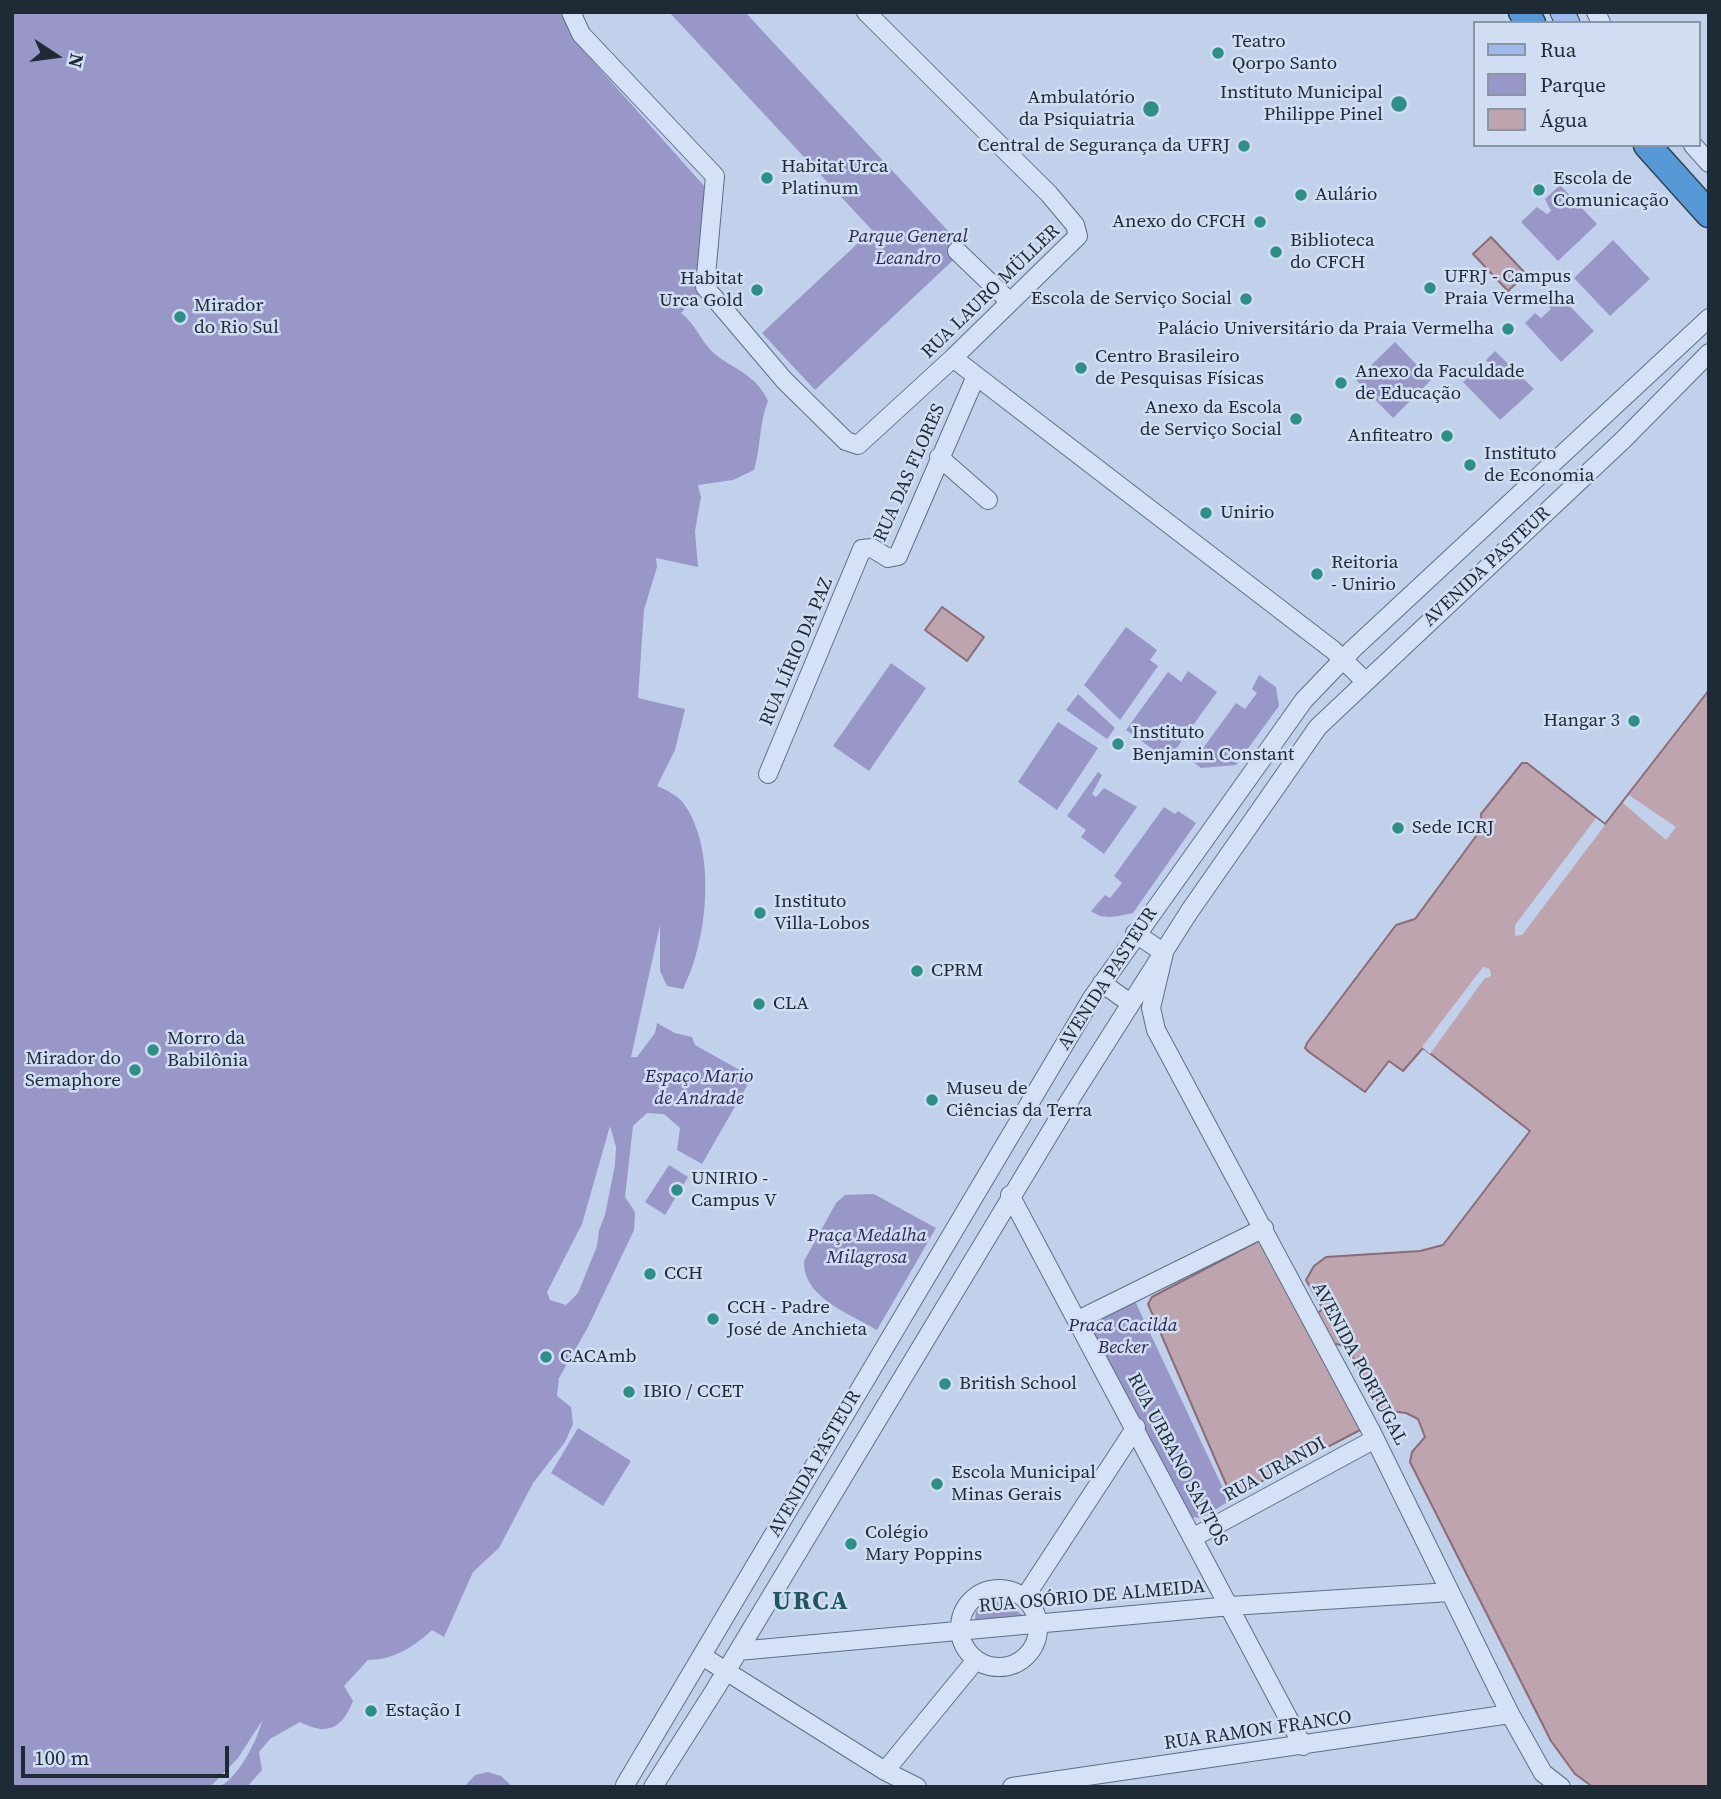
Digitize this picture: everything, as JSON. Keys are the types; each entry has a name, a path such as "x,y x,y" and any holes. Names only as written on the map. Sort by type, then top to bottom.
{"highway":[{"path":"1649,147 1708,214"}],"street":[{"name":"RUA LAURO MÜLLER","path":"571,12 581,34 715,176 705,287 784,380 846,441 858,445 953,358 1009,301 1074,244 1078,236 1075,225 1049,194 866,12"},
{"path":"1695,147 1709,163"},
{"path":"957,251 1009,301"},
{"name":"AVENIDA PASTEUR","path":"621,1786 702,1656 1102,983 1135,933 1304,700 1343,659 1709,318"},
{"name":"AVENIDA PASTEUR","path":"653,1787 726,1671 1010,1195 1130,1003 1318,727 1623,440 1709,353"},
{"path":"953,358 1343,659 1365,681"},
{"name":"RUA DAS FLORES","path":"866,547 888,558 898,556 976,376"},
{"path":"1600,417 1623,440"},
{"path":"939,457 988,500"},
{"name":"RUA LÍRIO DA PAZ","path":"768,774 866,547"},
{"path":"1135,933 1164,953"},
{"name":"AVENIDA PORTUGAL","path":"1164,953 1151,1008 1156,1030 1373,1435 1510,1714 1547,1780 1561,1787"},
{"path":"1102,983 1130,1003"},
{"name":"RUA URBANO SANTOS","path":"1010,1195 1136,1427 1303,1746"},
{"path":"1078,1320 1266,1233"},
{"path":"1025,1597 1136,1427"},
{"name":"RUA URANDI","path":"1194,1537 1373,1435"},
{"path":"793,1502 818,1516"},
{"path":"1000,1588 1025,1597 1034,1609 1038,1624 1034,1646 1018,1662 997,1667 976,1660 965,1647 960,1630 967,1605 988,1590 1000,1588"},
{"name":"RUA OSÓRIO DE ALMEIDA","path":"738,1651 1231,1606 1450,1592"},
{"path":"702,1656 885,1771 917,1787"},
{"path":"885,1771 976,1660"},
{"name":"RUA RAMON FRANCO","path":"1012,1787 1510,1714"}],"green space":[{"name":"Espaço Mario de Andrade","path":"12,12 571,12 583,50 705,187 709,197 705,288 681,313 706,345 752,379 768,401 754,470 733,480 698,485 701,497 695,531 698,567 656,558 657,567 644,610 638,698 685,709 675,750 657,786 672,793 684,804 694,823 705,870 705,895 698,946 683,989 667,986 660,971 660,925 631,1057 637,1057 655,1033 657,1023 675,1033 692,1037 695,1045 752,1077 702,1164 677,1150 680,1128 664,1114 647,1113 633,1126 625,1197 635,1212 634,1230 588,1327 559,1378 557,1396 571,1407 573,1424 565,1442 533,1483 499,1548 473,1572 444,1637 432,1630 403,1651 386,1658 368,1660 344,1686 353,1701 339,1724 318,1729 300,1722 270,1739 259,1752 262,1770 247,1787 219,1787 233,1776 246,1758 262,1721 238,1758 210,1787 12,1787","holes":["610,1126 616,1147 615,1165 597,1246 578,1293 566,1305 550,1300 547,1292 582,1224"]},
{"name":"Parque General Leandro","path":"669,12 745,12 965,249 815,390 762,333 872,230"},
{"path":"1560,185 1597,224 1558,261 1521,222 1537,207 1547,214 1551,211 1545,199"},
{"path":"1613,240 1650,279 1610,316 1574,278"},
{"path":"1557,293 1594,331 1561,362 1525,323 1535,313 1541,318 1551,309 1546,303"},
{"path":"1395,342 1431,380 1393,418 1356,380"},
{"path":"1495,351 1534,389 1500,420 1463,382 1475,371 1479,375 1490,365 1486,360"},
{"path":"1126,627 1157,650 1150,660 1158,666 1120,720 1084,685"},
{"path":"891,663 926,688 869,771 833,746"},
{"path":"1188,671 1217,692 1168,760 1126,730 1168,672 1181,682"},
{"path":"1259,675 1276,687 1279,706 1236,765 1201,768 1193,762 1236,703 1245,709 1257,693 1252,689"},
{"path":"1078,694 1115,728 1107,739 1066,710"},
{"path":"1058,722 1098,748 1057,810 1018,782"},
{"path":"1098,772 1102,775 1092,794 1096,797 1104,788 1137,807 1104,854 1081,837 1086,830 1067,816"},
{"path":"1164,807 1175,814 1178,811 1196,823 1133,913 1106,917 1091,911 1105,895 1110,898 1122,883 1114,876"},
{"path":"669,1165 688,1177 665,1215 645,1202"},
{"name":"Praça Medalha Milagrosa","path":"874,1194 936,1228 877,1330 819,1295 806,1274 804,1261 836,1203 845,1195"},
{"name":"Praca Cacilda Becker","path":"1135,1301 1229,1501 1202,1518 1191,1517 1087,1326"},
{"path":"578,1428 631,1461 603,1506 551,1473"},
{"path":"1001,1601 1024,1616 975,1620 976,1611 988,1603"},
{"path":"488,1772 501,1776 513,1787 464,1787 475,1775"}],"water":[{"path":"1491,237 1526,274 1508,291 1473,254"},
{"path":"942,607 984,637 967,661 925,630"},
{"path":"1709,690 1709,1787 1593,1787 1575,1774 1551,1741 1410,1462 1412,1452 1425,1437 1418,1419 1406,1413 1382,1410 1347,1347 1337,1344 1329,1347 1362,1429 1239,1493 1229,1491 1148,1304 1152,1297 1260,1240 1311,1318 1323,1309 1306,1280 1314,1266 1326,1257 1420,1251 1443,1245 1530,1131 1423,1048 1403,1071 1389,1061 1365,1092 1309,1052 1305,1048 1307,1043 1396,925 1415,919 1482,828 1481,814 1522,763 1527,763 1605,824"}],"pier":[{"path":"1629,795 1676,827 1666,840 1623,803"},
{"path":"1596,818 1605,825 1522,935 1515,936 1515,925"},
{"path":"1483,967 1490,969 1491,976 1484,979 1430,1054 1422,1047"}],"place":[{"name":"Teatro Qorpo Santo","path":"1218,53"},
{"name":"Instituto Municipal Philippe Pinel","path":"1399,104"},
{"name":"Ambulatório da Psiquiatria","path":"1151,109"},
{"name":"Central de Segurança da UFRJ","path":"1244,146"},
{"name":"Habitat Urca Platinum","path":"767,178"},
{"name":"Escola de Comunicação","path":"1539,190"},
{"name":"Aulário","path":"1301,195"},
{"name":"Anexo do CFCH","path":"1260,222"},
{"name":"Biblioteca do CFCH","path":"1276,252"},
{"name":"UFRJ - Campus Praia Vermelha","path":"1430,288"},
{"name":"Habitat Urca Gold","path":"757,290"},
{"name":"Escola de Serviço Social","path":"1246,299"},
{"name":"Mirador do Rio Sul","path":"180,317"},
{"name":"Palácio Universitário da Praia Vermelha","path":"1508,329"},
{"name":"Centro Brasileiro de Pesquisas Físicas","path":"1081,368"},
{"name":"Anexo da Faculdade de Educação","path":"1341,383"},
{"name":"Anexo da Escola de Serviço Social","path":"1296,419"},
{"name":"Anfiteatro","path":"1447,436"},
{"name":"Instituto de Economia","path":"1470,465"},
{"name":"Unirio","path":"1206,513"},
{"name":"Reitoria - Unirio","path":"1317,574"},
{"name":"Hangar 3","path":"1634,721"},
{"name":"Instituto Benjamin Constant","path":"1118,744"},
{"name":"Sede ICRJ","path":"1398,828"},
{"name":"Instituto Villa-Lobos","path":"760,913"},
{"name":"CPRM","path":"917,971"},
{"name":"CLA","path":"759,1004"},
{"name":"Morro da Babilônia","path":"153,1050"},
{"name":"Mirador do Semaphore","path":"135,1070"},
{"name":"Museu de Ciências da Terra","path":"932,1100"},
{"name":"UNIRIO - Campus V","path":"677,1190"},
{"name":"CCH","path":"650,1274"},
{"name":"CCH - Padre José de Anchieta","path":"713,1319"},
{"name":"CACAmb","path":"546,1357"},
{"name":"British School","path":"945,1384"},
{"name":"IBIO / CCET","path":"629,1392"},
{"name":"Escola Municipal Minas Gerais","path":"937,1484"},
{"name":"Colégio Mary Poppins","path":"851,1544"},
{"name":"Estação I","path":"371,1711"}],"district":[{"name":"URCA","path":"811,1602"}]}
